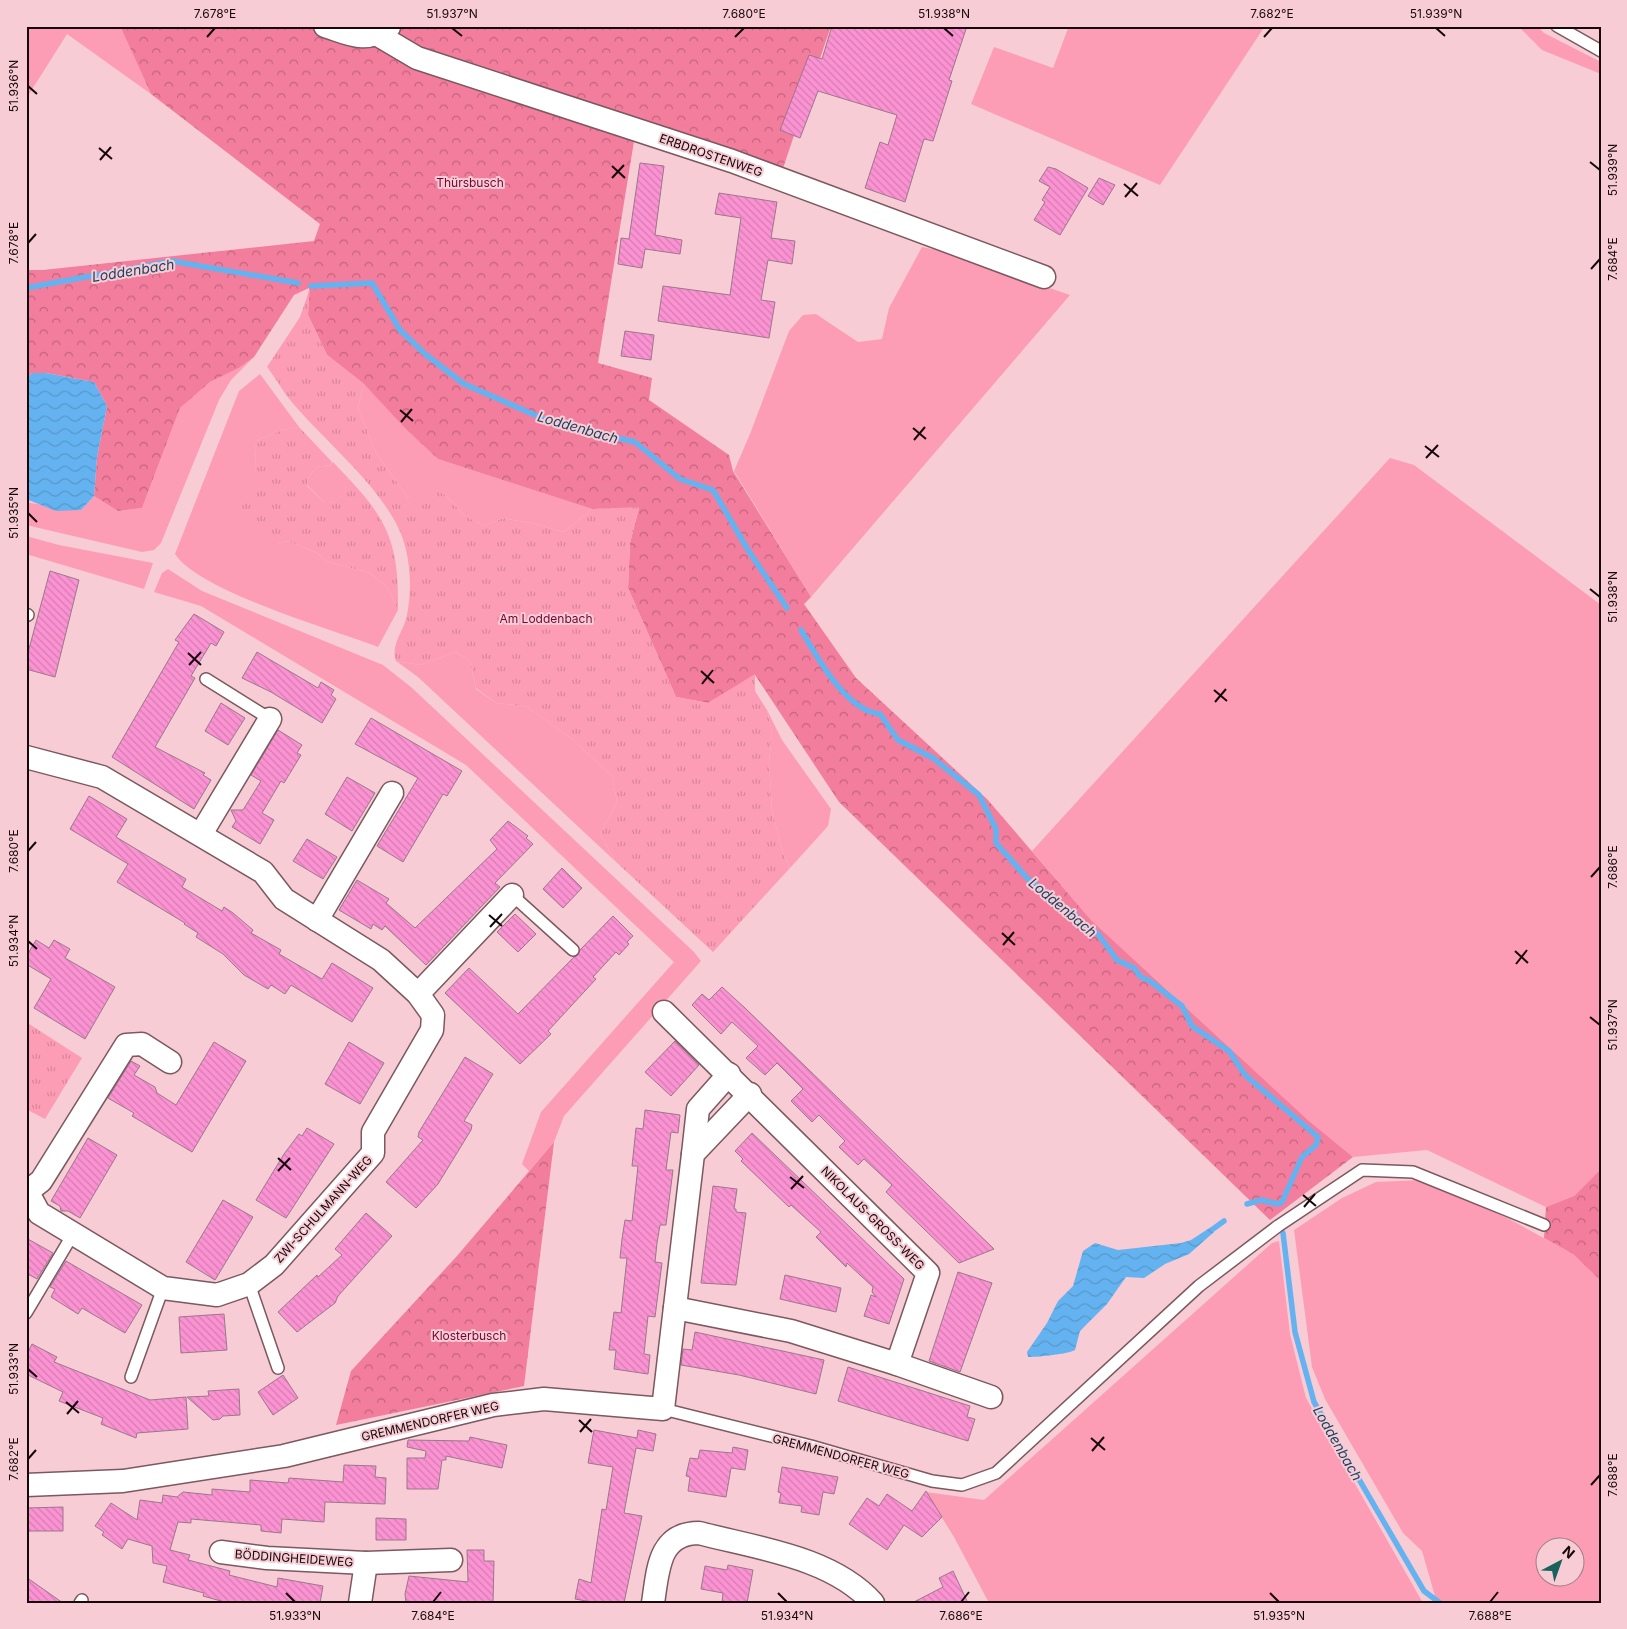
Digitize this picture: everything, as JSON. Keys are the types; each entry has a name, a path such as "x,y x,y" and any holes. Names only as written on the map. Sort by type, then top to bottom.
{"street":[{"name":"ERBDROSTENWEG","path":"325,26 364,38 384,30 417,58 732,161 1044,276"},
{"path":"201,834 270,719"},
{"name":"ZWI-SCHULMANN-WEG","path":"26,757 102,777 263,872 284,899 381,960 418,994 433,1015 432,1030 373,1132 373,1154 274,1265 249,1284 217,1295 163,1288 39,1213 27,1190 41,1181 126,1045 142,1044 170,1062"},
{"path":"317,920 392,793"},
{"path":"418,994 512,895"},
{"name":"NIKOLAUS-GROSS-WEG","path":"664,1012 750,1094 928,1273 897,1364"},
{"path":"663,1409 698,1109 729,1074"},
{"path":"693,1154 750,1094"},
{"path":"675,1308 791,1331 897,1364 990,1397"},
{"name":"GREMMENDORFER WEG","path":"26,1485 123,1481 284,1456 493,1405 544,1398 663,1409"},
{"path":"653,1603 660,1561 667,1548 676,1538 693,1533 816,1563 861,1589 873,1603"},
{"name":"BÖDDINGHEIDEWEG","path":"221,1552 267,1558 366,1563 451,1560"},
{"name":"BÖDDINGHEIDEWEG","path":"360,1603 366,1563"}],"lane":[{"path":"1557,26 1601,51"},
{"path":"206,679 270,719"},
{"path":"512,895 572,950"},
{"name":"GREMMENDORFER WEG","path":"663,1409 811,1446 932,1481 962,1485 996,1473 1200,1286 1278,1226 1362,1170 1412,1172 1544,1225"},
{"path":"26,1313 73,1234"},
{"path":"249,1284 278,1368"},
{"path":"131,1377 163,1288"}],"green space":[{"path":"26,26 120,26 151,94 67,34 26,99"},
{"name":"Thürsbusch","path":"120,26 831,26 781,174 635,135 598,363 652,378 649,400 729,455 733,471 811,597 804,604 856,678 987,799 1091,920 1308,1120 1353,1157 1270,1220 839,802 755,675 708,703 676,697 628,588 630,543 639,508 592,509 438,459 404,427 364,384 327,355 308,315 309,288 294,295 254,357 239,368 210,382 180,408 142,508 118,511 94,496 97,457 107,406 94,382 46,373 32,373 26,379 26,270 43,270 314,241 320,224 151,94"},
{"path":"1069,26 1265,26 1160,185 971,104 994,47 1053,68"},
{"path":"1518,26 1537,26 1544,33 1601,62 1601,74 1542,50"},
{"path":"922,247 942,251 1070,295 811,597 734,471 789,331 803,315 816,314 858,342 882,339 889,308"},
{"name":"Am Loddenbach","path":"310,288 308,315 327,355 364,384 358,407 376,453 408,498 433,489 445,495 465,516 484,526 503,518 536,524 564,532 592,509 639,507 630,543 628,588 676,697 708,703 755,674 755,691 767,710 772,732 769,762 772,810 783,853 790,868 713,952 615,861 600,834 617,802 612,776 572,739 526,706 496,703 476,688 470,661 456,652 420,665 396,661 396,644 407,615 410,591 408,558 399,529 372,488 301,413 267,367 300,317"},
{"path":"254,357 231,380 219,400 161,543 154,550 142,552 26,525 26,499 30,503 81,510 94,496 118,511 142,508 180,408 210,382 239,368"},
{"path":"260,374 299,427 283,430 259,439 255,449 256,467 251,484 278,544 288,541 315,552 329,562 370,573 387,587 398,610 378,647 300,620 238,595 211,582 189,568 175,554 239,391"},
{"path":"364,384 438,459 592,509 564,532 536,524 503,518 484,526 465,516 445,495 408,498 376,453 358,407"},
{"path":"299,427 332,462 331,465 317,467 308,478 307,486 325,503 330,503 341,497 345,490 346,480 349,479 375,510 383,524 390,538 397,570 398,610 387,587 370,573 329,562 315,552 288,541 278,544 266,541 251,528 243,516 242,503 256,467 255,449 259,439 283,430"},
{"path":"1390,458 1414,465 1601,605 1601,1169 1574,1196 1546,1207 1427,1150 1353,1157 1308,1120 1091,920 1032,851"},
{"path":"333,462 349,479 346,480 345,490 338,500 325,503 307,485 308,478 317,467 331,465"},
{"path":"26,536 59,545 153,563 144,589 26,554"},
{"path":"168,569 202,591 383,665 411,687 694,952 701,961 564,1116 554,1142 529,1171 522,1164 541,1112 674,962 466,765 201,606 154,592 162,573"},
{"path":"456,652 470,661 476,689 496,703 526,706 572,739 612,776 617,802 600,834 615,861 418,677 396,661 420,665"},
{"path":"767,710 782,740 831,809 828,826 790,868 783,853 772,810 769,762 772,732"},
{"path":"26,1022 82,1058 45,1119 26,1109"},
{"name":"Klosterbusch","path":"554,1142 524,1386 336,1425 351,1371 457,1256"},
{"path":"1601,1169 1601,1281 1573,1254 1544,1238 1546,1207 1574,1196"},
{"path":"1422,1180 1509,1219 1573,1254 1601,1281 1601,1603 1437,1603 1422,1551 1403,1533 1325,1399 1312,1367 1294,1230 1342,1198 1376,1182"},
{"path":"1279,1241 1290,1334 1306,1398 1423,1603 989,1603 954,1537 926,1492 984,1500 1272,1243"}],"water":[{"path":"32,373 46,373 94,382 107,406 97,457 94,496 81,510 56,511 26,499 26,379"},
{"path":"1211,1227 1214,1232 1189,1254 1165,1264 1144,1278 1126,1277 1107,1304 1080,1331 1075,1350 1060,1354 1028,1357 1027,1352 1047,1323 1058,1301 1073,1286 1083,1251 1095,1243 1118,1250 1181,1243 1191,1240"}],"building":[{"path":"832,26 967,26 949,80 952,81 933,141 924,139 905,202 865,188 880,142 888,145 897,115 818,91 800,138 780,130 809,55 822,59"},
{"path":"640,163 664,166 655,235 682,240 680,254 645,249 642,268 618,264 621,238 629,239"},
{"path":"1048,167 1056,169 1088,188 1060,235 1034,220 1045,202 1042,200 1050,187 1039,181"},
{"path":"1099,178 1115,185 1103,205 1088,196"},
{"path":"719,193 777,202 771,238 795,241 792,264 768,260 761,300 775,302 769,338 658,321 663,286 730,295 741,218 715,214"},
{"path":"625,331 654,335 651,360 621,356"},
{"path":"50,571 79,580 55,677 26,669 26,660"},
{"path":"194,614 224,632 216,646 211,643 191,676 195,678 155,747 205,773 203,775 211,780 194,809 112,757 179,642 175,640"},
{"path":"257,652 318,688 321,682 334,690 331,695 336,699 322,723 271,692 242,678"},
{"path":"221,703 245,718 228,745 205,731"},
{"path":"371,718 462,771 447,796 443,794 403,862 377,846 418,778 355,744"},
{"path":"278,730 302,745 297,753 301,755 284,783 281,781 262,813 274,820 260,844 232,827 236,821 231,810 243,810 261,781 251,775"},
{"path":"347,777 375,793 352,831 325,814"},
{"path":"89,796 127,819 116,837 186,879 182,887 222,911 224,907 233,913 253,930 251,933 281,950 279,954 322,979 332,963 373,988 352,1022 291,985 285,994 271,985 268,989 244,975 223,954 196,937 198,933 185,923 117,882 128,864 70,829"},
{"path":"508,821 528,836 526,838 533,844 495,883 500,887 426,965 385,926 382,930 373,924 371,929 339,910 357,880 389,899 386,903 415,928 497,849 490,840"},
{"path":"307,839 337,857 323,879 293,861"},
{"path":"562,868 582,888 563,908 543,889"},
{"path":"515,914 536,934 518,952 497,932"},
{"path":"613,916 633,936 627,942 629,944 619,955 616,952 593,977 596,979 548,1031 551,1034 520,1064 445,993 469,968 518,1014 578,955 580,950"},
{"path":"36,940 49,948 54,940 70,949 65,958 115,987 85,1039 34,1008 51,979 26,964 26,957"},
{"path":"722,987 994,1249 959,1263 886,1192 892,1185 864,1159 858,1165 839,1147 845,1141 819,1115 812,1122 791,1101 803,1089 777,1063 765,1075 746,1058 758,1046 732,1022 721,1034 692,1005 702,994 709,1000"},
{"path":"675,1041 699,1065 671,1096 645,1072"},
{"path":"214,1042 246,1061 192,1152 132,1116 134,1113 108,1098 131,1061 140,1066 134,1075 155,1087 157,1093 176,1105"},
{"path":"349,1042 384,1063 360,1104 325,1084"},
{"path":"465,1057 493,1074 464,1121 472,1125 471,1130 438,1184 416,1208 386,1182 423,1140 418,1137 419,1132"},
{"path":"645,1110 680,1115 678,1133 671,1132 666,1170 673,1170 666,1225 660,1225 657,1243 655,1262 662,1263 655,1317 648,1316 644,1354 650,1355 648,1374 614,1369 616,1350 609,1350 614,1312 621,1313 627,1258 620,1258 622,1239 625,1220 632,1221 638,1166 632,1166 636,1128 643,1129"},
{"path":"307,1128 334,1144 286,1218 256,1200 284,1154 299,1134 302,1136"},
{"path":"752,1133 904,1279 889,1324 864,1316 871,1295 876,1297 872,1292 873,1287 847,1263 846,1267 816,1237 821,1232 791,1205 789,1207 741,1161 743,1159 735,1151"},
{"path":"88,1138 117,1155 80,1218 68,1211 61,1211 60,1206 51,1201"},
{"path":"713,1186 737,1189 734,1209 736,1209 736,1212 746,1213 736,1285 701,1283"},
{"path":"223,1200 253,1217 215,1280 186,1262"},
{"path":"366,1213 392,1236 338,1296 335,1303 297,1332 278,1312 317,1275 318,1277 342,1255 335,1249"},
{"path":"26,1238 53,1253 37,1279 26,1273"},
{"path":"66,1261 142,1305 125,1333 82,1308 78,1314 51,1297 55,1289 50,1287"},
{"path":"958,1272 992,1283 960,1372 929,1361"},
{"path":"785,1275 841,1288 836,1312 780,1299"},
{"path":"224,1314 227,1350 181,1353 179,1317"},
{"path":"695,1332 824,1360 816,1394 739,1375 681,1365 683,1349 692,1350"},
{"path":"32,1344 57,1357 54,1362 150,1400 186,1397 188,1429 137,1433 136,1438 101,1424 103,1418 59,1401 63,1392 26,1374 26,1356"},
{"path":"848,1367 970,1406 967,1417 975,1419 968,1441 838,1401"},
{"path":"283,1375 298,1398 273,1415 258,1392"},
{"path":"239,1389 240,1415 223,1416 220,1419 213,1420 187,1397 209,1396 208,1391"},
{"path":"594,1430 637,1438 638,1430 656,1434 653,1451 636,1448 624,1513 642,1516 624,1603 597,1603 575,1599 579,1579 591,1583 602,1509 606,1510 613,1467 588,1463"},
{"path":"470,1437 507,1445 502,1468 446,1456 446,1460 442,1460 438,1489 407,1489 407,1458 425,1458 426,1451 407,1447 408,1440 469,1441"},
{"path":"733,1447 748,1450 745,1470 731,1468 726,1497 688,1491 690,1477 686,1476 690,1458 698,1459 700,1450 732,1453"},
{"path":"344,1465 376,1466 375,1477 386,1478 385,1504 325,1502 324,1522 282,1519 281,1533 261,1531 261,1525 191,1519 191,1523 178,1522 170,1550 190,1555 188,1560 230,1571 229,1575 277,1587 278,1578 323,1586 320,1603 228,1603 203,1596 204,1593 163,1582 167,1566 153,1563 152,1546 128,1539 122,1549 102,1535 104,1532 95,1526 111,1503 137,1520 140,1500 162,1503 163,1495 177,1497 183,1492 212,1495 212,1489 250,1492 250,1480 288,1483 289,1478 343,1482"},
{"path":"782,1467 838,1477 834,1494 823,1492 819,1515 801,1512 802,1506 779,1503 781,1493 778,1492"},
{"path":"926,1491 942,1517 922,1537 904,1525 887,1550 849,1524 867,1498 879,1506 887,1494 912,1511"},
{"path":"63,1507 63,1531 28,1531 26,1508"},
{"path":"376,1518 406,1519 406,1540 376,1540"},
{"path":"467,1550 484,1550 484,1561 494,1561 493,1603 406,1603 405,1594 409,1576 468,1582"},
{"path":"728,1565 753,1570 747,1603 722,1603 723,1593 701,1589 705,1566 727,1570"},
{"path":"953,1571 968,1603 912,1603 943,1587 939,1578"},
{"path":"26,1577 63,1603 26,1603"}],"waterway":[{"name":"Loddenbach","path":"26,288 172,261 298,283"},
{"name":"Loddenbach","path":"311,286 372,283 400,330 425,354 464,384 551,422 635,442 680,479 713,490 748,550 787,608"},
{"name":"Loddenbach","path":"801,630 824,668 844,693 868,711 880,714 898,740 933,758 979,795 996,829 996,843 1028,879 1049,894 1057,904 1073,912 1082,923 1098,934 1117,960 1134,968 1141,977 1150,981 1182,1006 1192,1026 1229,1051 1245,1075 1318,1137 1316,1145 1302,1157 1282,1202 1278,1204 1261,1200 1247,1204"},
{"path":"1213,1229 1224,1221"},
{"name":"Loddenbach","path":"1283,1233 1295,1332 1314,1402 1424,1591 1440,1603"}]}
